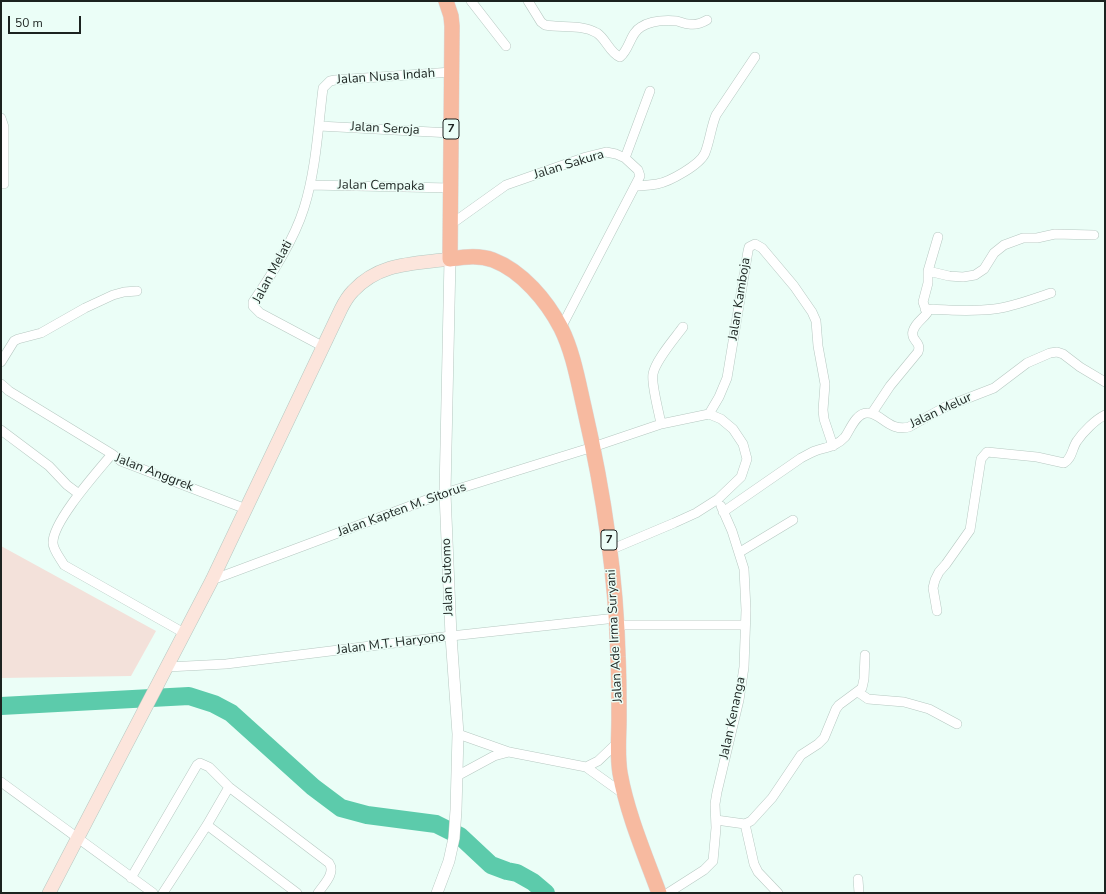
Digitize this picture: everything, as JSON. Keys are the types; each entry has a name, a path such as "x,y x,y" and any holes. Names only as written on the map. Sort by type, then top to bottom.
{"highway":[{"name":"7","path":"446,1 451,16 452,72 450,259"},
{"name":"Jalan Ade Irma Suryani","path":"450,259 483,257 506,266 518,275 539,296 561,328 574,368 593,447 610,550 616,621 619,691 618,742 620,772 637,832 659,893"}],"main road":[{"path":"49,893 212,580 340,309 351,292 365,279 389,268 450,259"}],"street":[{"path":"451,16 452,1"},
{"path":"471,1 506,46"},
{"path":"528,1 541,22 545,25 588,29 598,33 615,54 620,57 639,27 650,22 662,20 689,24 700,23 707,20"},
{"path":"635,186 658,184 688,170 701,160 716,114 755,57"},
{"name":"Jalan Nusa Indah","path":"310,185 323,88 330,81 452,72"},
{"path":"625,158 650,91"},
{"path":"1,118 4,127 4,184"},
{"name":"Jalan Seroja","path":"318,126 451,132"},
{"name":"Jalan Sakura","path":"450,225 506,185 586,157 606,152 616,154 625,158 638,170 640,176 561,328"},
{"name":"Jalan Cempaka","path":"310,185 451,188"},
{"name":"Jalan Melati","path":"310,185 304,210 290,241 277,266 253,302 253,306 260,313 322,346"},
{"path":"928,271 949,276 963,277 975,275 984,269 994,253 1004,245 1023,238 1037,238 1055,234 1094,236"},
{"path":"723,512 801,458 815,451 833,446 845,437 862,414 868,412 872,413 890,386 920,348 913,337 912,332 919,320 924,318 927,313 923,302 928,283 928,271 938,237"},
{"name":"Jalan Kamboja","path":"708,414 719,397 727,378 748,251 749,247 755,244 762,248 794,286 812,312 816,321 818,346 826,384 823,410 824,419 833,446"},
{"name":"Jalan Sutomo","path":"437,893 449,861 455,828 458,734 451,636 445,493 450,259"},
{"path":"1,362 14,341 41,333 85,308 113,295 137,291"},
{"path":"925,309 960,311 993,309 1011,306 1051,293"},
{"path":"661,424 653,375 655,367 683,327"},
{"name":"Jalan Melur","path":"872,413 896,427 909,427 945,407 994,388 1027,363 1041,356 1057,352 1063,354 1105,382"},
{"path":"1,384 9,391 112,454"},
{"path":"610,550 696,513 718,499 741,478 747,459 743,444 733,429 721,419 708,414"},
{"name":"Jalan Kapten M. Sitorus","path":"212,580 445,493 593,447 661,424 708,414"},
{"path":"937,611 933,588 935,580 939,572 970,530 981,459 985,453 1037,457 1064,463 1069,459 1077,440 1099,418 1105,415"},
{"path":"1,430 48,466 67,485 79,494"},
{"name":"Jalan Anggrek","path":"184,633 64,565 53,545 54,536 58,526 79,494 112,454 121,461 246,509"},
{"name":"Jalan Kenanga","path":"668,893 704,870 713,861 717,792 740,700 744,667 744,569 740,552 718,499"},
{"path":"740,552 793,520"},
{"name":"Jalan M.T. Haryono","path":"167,667 226,664 451,636 616,621 745,625"},
{"path":"716,820 745,824 748,823 772,798 801,755 818,744 824,738 836,709 862,688 864,683 865,654"},
{"path":"858,692 868,699 904,702 922,707 956,724"},
{"path":"458,734 509,752 586,767 626,797"},
{"path":"586,767 598,761 618,742"},
{"path":"457,776 494,756 509,752"},
{"path":"131,878 197,765 202,764 209,767 229,787 329,863 332,870 330,876 318,893"},
{"path":"1,782 153,893"},
{"path":"163,893 207,826 229,787"},
{"path":"745,824 754,864 758,872 778,893"},
{"path":"207,826 297,893"},
{"path":"858,879 859,893"}],"shaded area":[{"path":"1,546 156,631 131,676 1,678"}],"waterway":[{"path":"1,706 189,696 214,704 231,713 313,787 341,808 367,815 436,824 460,836 491,865 517,873 533,882 546,893"}]}
